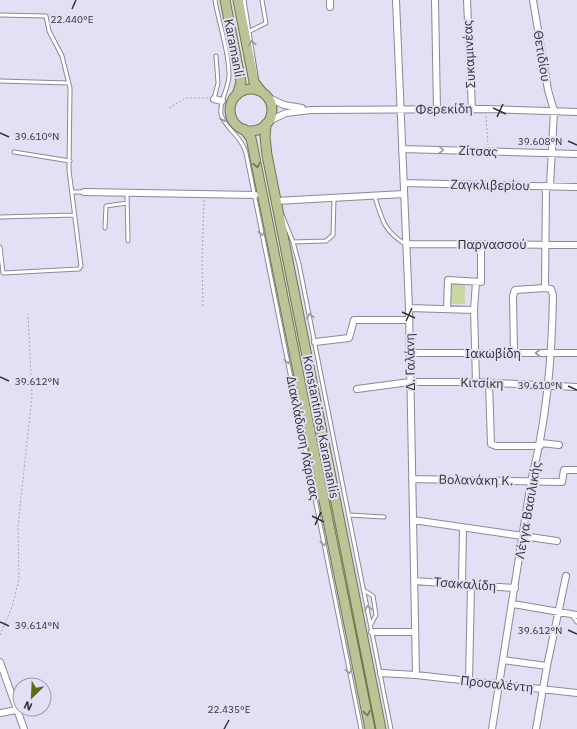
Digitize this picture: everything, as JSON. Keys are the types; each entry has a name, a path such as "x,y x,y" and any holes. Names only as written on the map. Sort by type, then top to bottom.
{"main road":[{"name":"Karamanli","path":"225,0 241,82 237,95"},
{"name":"Karamanli","path":"238,0 254,82"},
{"path":"254,82 269,98 272,108 268,123 254,130 244,129 236,124 231,113 231,105 237,95 247,89 261,91"},
{"name":"Κonstantinos Karamanlis","path":"268,123 265,144 381,729"},
{"name":"Κonstantinos Karamanlis","path":"244,129 251,138 370,729"}],"street":[{"name":"Δ. Γαλάνη","path":"396,0 409,308 416,675"},
{"path":"435,0 437,110"},
{"name":"Συκαμινέας","path":"467,0 472,109"},
{"name":"Θετιδίου","path":"533,0 548,90 554,111"},
{"name":"Φερεκίδη","path":"269,98 284,105 312,110"},
{"path":"214,99 222,101"},
{"name":"Φερεκίδη","path":"268,123 286,113 312,110 486,109 577,112"},
{"path":"514,353 514,292 519,289 545,288 548,186 553,153 554,111"},
{"name":"Ζίτσας","path":"402,149 577,154"},
{"name":"Ζαγκλιβερίου","path":"404,183 577,187"},
{"path":"84,192 255,195"},
{"path":"276,201 404,194"},
{"name":"Παρνασσού","path":"406,244 577,245"},
{"path":"447,309 448,280 481,282 481,244"},
{"path":"476,282 474,310 476,382"},
{"name":"Λέγγα Βασιλικής","path":"492,729 531,481 540,444 548,386 551,353 552,290 545,288"},
{"path":"409,308 474,310"},
{"path":"315,342 349,338 354,321 409,320"},
{"name":"Ιακωβίδη","path":"410,353 577,353"},
{"name":"Κιτσίκη","path":"357,389 410,382 476,382 577,387"},
{"path":"489,383 491,444 496,446 540,444 559,445"},
{"name":"Βολανάκη Κ.","path":"412,479 563,482 564,470 577,470"},
{"path":"413,520 557,541"},
{"path":"462,584 463,528"},
{"path":"536,729 547,666 566,576"},
{"name":"Τσακαλίδη","path":"414,581 515,588"},
{"path":"468,681 471,584"},
{"name":"Τσακαλίδη","path":"512,604 574,614"},
{"path":"372,632 415,632"},
{"path":"502,660 547,666"},
{"path":"0,662 12,696"},
{"name":"Προσαλέντη","path":"381,674 416,675 577,693"},
{"path":"0,713 12,711"},
{"path":"20,717 24,729"}],"lane":[{"path":"214,0 228,65 228,84 222,101"},
{"path":"244,0 257,71 254,82"},
{"path":"250,30 266,23 262,0"},
{"path":"0,15 47,17 49,31 62,56 69,83 72,192 82,266 79,269 2,273 0,247"},
{"path":"214,99 218,83 216,56"},
{"path":"0,81 69,83"},
{"name":"Διακλάδωση Λάρισας","path":"222,101 221,115 224,122 240,140 246,152 361,729"},
{"path":"14,152 70,161"},
{"path":"72,192 84,192"},
{"path":"127,192 128,241"},
{"path":"374,195 388,231 406,244"},
{"path":"294,242 326,241 333,235 334,198"},
{"path":"276,201 294,242 391,729"},
{"path":"105,228 106,206 127,203"},
{"path":"0,218 74,215"},
{"path":"349,515 384,517"},
{"path":"364,591 372,596 376,614 371,624"},
{"path":"574,614 577,622"}],"path":[{"path":"169,108 186,98 214,99"},
{"path":"486,109 488,152"},
{"path":"203,306 202,258 205,194"},
{"path":"0,635 12,607 19,579 18,525 32,396 28,314"}],"green space":[{"path":"444,281 465,281 465,304 444,304"}]}
